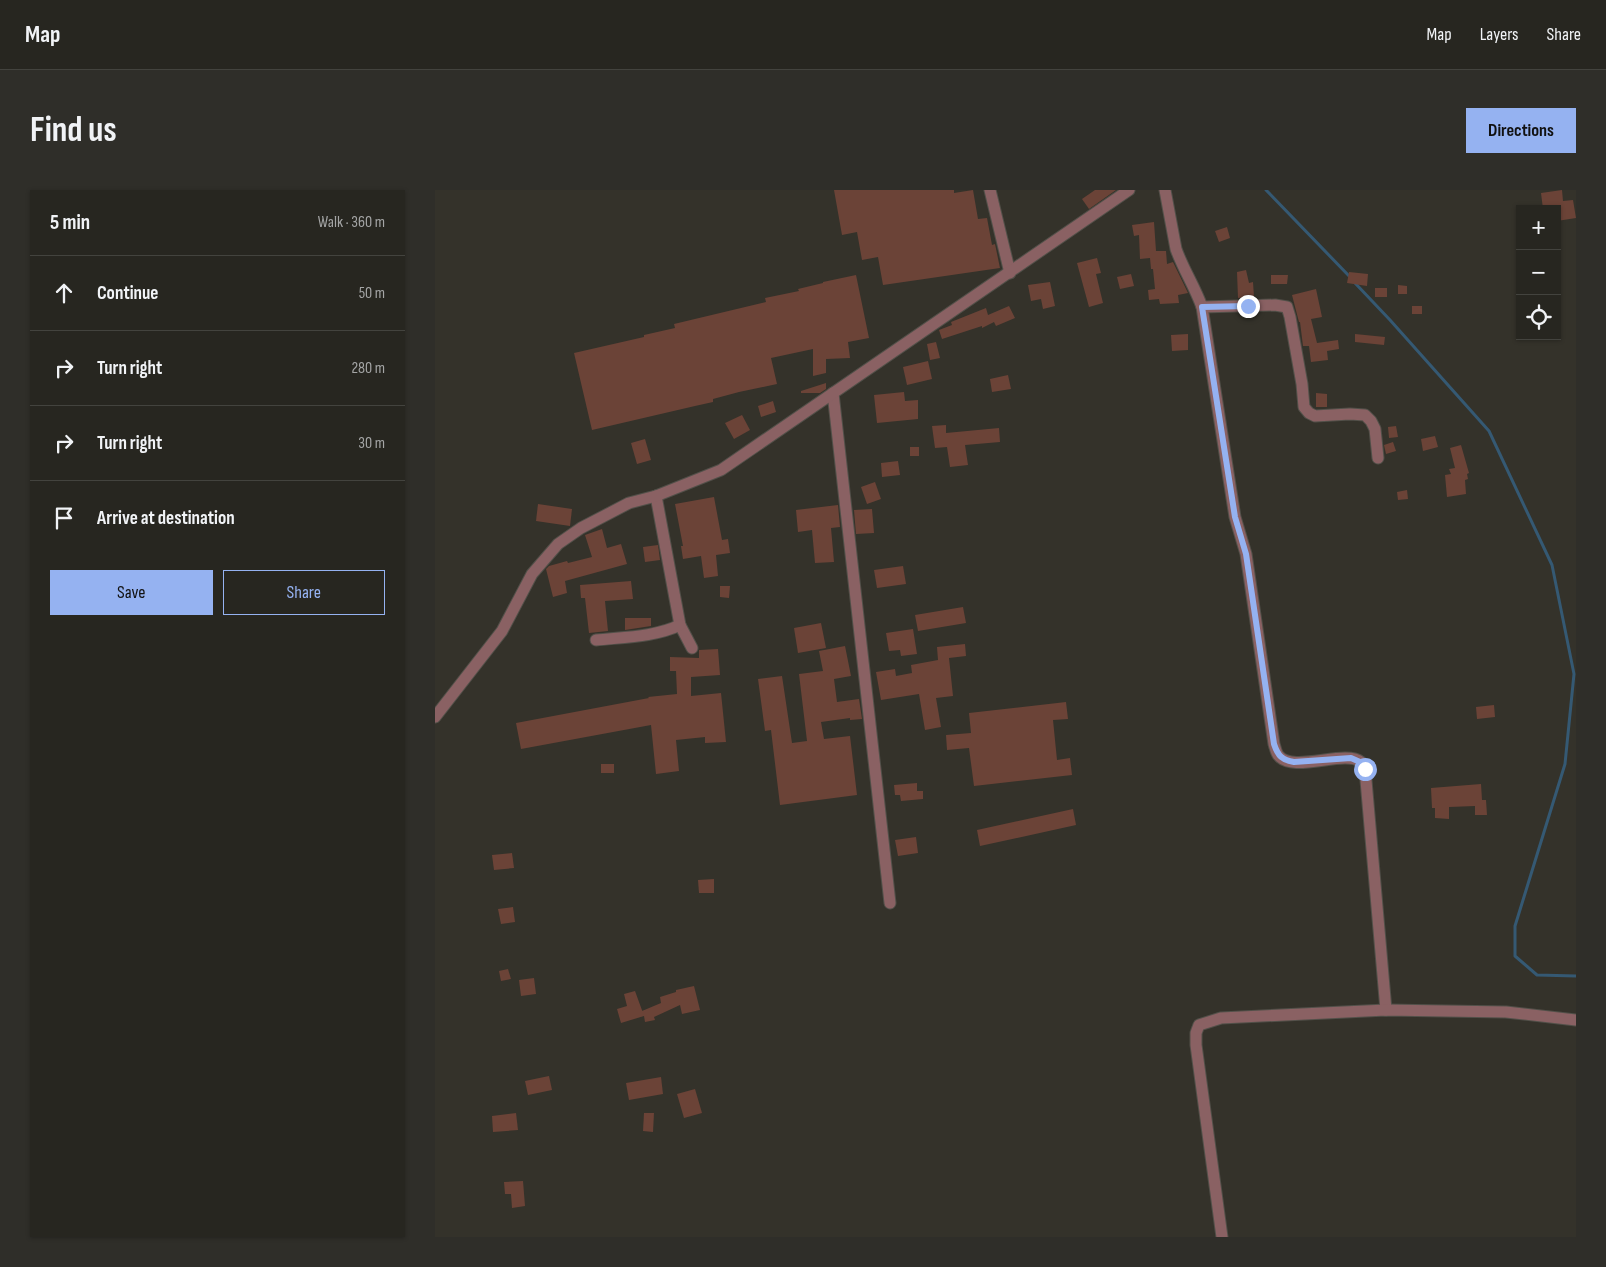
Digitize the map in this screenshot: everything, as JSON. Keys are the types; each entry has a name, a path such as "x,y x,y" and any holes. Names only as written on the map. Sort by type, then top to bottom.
{"street":[{"path":"991,190 1010,273"},
{"path":"435,716 502,631 532,574 558,544 581,528 629,503 656,496 721,470 1129,190"},
{"path":"1165,190 1176,249 1196,289 1202,307 1235,517 1246,554 1277,754 1285,761 1294,762 1351,758 1360,762 1365,769 1387,1010"},
{"path":"1202,307 1275,305 1287,307 1291,317 1304,407 1315,416 1365,415 1375,429 1378,458"},
{"path":"833,394 890,903"},
{"path":"656,496 680,625 692,648"},
{"path":"596,640 668,631 680,625"},
{"path":"1223,1237 1196,1046 1196,1033 1199,1025 1221,1018 1387,1010 1506,1012 1576,1020"}],"building":[{"path":"834,190 954,190 954,193 973,190 978,219 987,218 992,245 995,244 1000,268 883,285 878,257 862,260 857,232 842,235"},
{"path":"1095,190 1116,190 1089,209 1082,199"},
{"path":"1562,190 1563,201 1573,200 1576,218 1561,220 1561,205 1542,205 1541,193"},
{"path":"1154,222 1156,251 1166,251 1167,264 1173,262 1188,293 1178,295 1179,303 1160,304 1159,299 1149,300 1148,290 1155,289 1153,269 1151,269 1150,258 1140,259 1139,235 1134,236 1132,225"},
{"path":"1227,227 1230,238 1219,242 1215,231"},
{"path":"1097,258 1101,273 1096,274 1103,303 1089,307 1077,263"},
{"path":"1246,270 1249,283 1253,282 1254,297 1238,298 1237,272"},
{"path":"1349,272 1368,274 1367,286 1347,283"},
{"path":"1131,274 1134,286 1120,289 1117,277"},
{"path":"856,275 869,338 848,342 850,358 826,359 826,373 813,376 813,349 771,358 777,384 713,399 713,402 592,430 574,353 644,337 644,335 675,328 674,324 766,302 765,298 799,291 798,289"},
{"path":"1271,275 1288,275 1287,284 1271,284"},
{"path":"1050,282 1055,306 1043,309 1041,299 1031,301 1028,285"},
{"path":"1398,285 1407,286 1407,294 1398,294"},
{"path":"1375,288 1387,288 1387,297 1375,297"},
{"path":"1316,289 1322,317 1311,319 1317,343 1338,340 1339,349 1327,351 1328,360 1311,362 1309,346 1303,346 1300,322 1292,295"},
{"path":"1009,306 1015,318 996,326 994,322 982,328 982,326 942,339 939,330 952,325 951,322 986,308 988,315"},
{"path":"1412,306 1422,306 1422,314 1412,314"},
{"path":"1188,334 1188,350 1172,351 1171,335"},
{"path":"1355,334 1385,337 1384,345 1355,342"},
{"path":"936,342 940,358 930,360 927,344"},
{"path":"928,361 932,379 907,385 903,367"},
{"path":"1008,375 1011,389 992,392 990,379"},
{"path":"826,383 826,389 820,393 801,393 801,391"},
{"path":"904,392 905,401 918,400 918,419 877,423 874,395"},
{"path":"1316,393 1327,394 1327,407 1316,407"},
{"path":"773,401 776,412 761,417 758,406"},
{"path":"742,415 750,430 734,439 725,423"},
{"path":"946,425 946,433 999,428 1000,442 965,445 968,465 950,467 947,447 935,448 932,426"},
{"path":"1396,426 1398,437 1389,438 1388,427"},
{"path":"1435,436 1438,447 1423,451 1421,439"},
{"path":"645,439 651,460 637,464 631,443"},
{"path":"1393,442 1396,451 1386,454 1384,445"},
{"path":"1461,445 1469,473 1467,474 1468,479 1465,480 1466,494 1447,497 1445,475 1451,474 1449,469 1455,468 1450,448"},
{"path":"910,447 919,447 919,456 910,456"},
{"path":"898,461 900,475 882,477 881,463"},
{"path":"875,482 881,499 867,504 861,487"},
{"path":"1407,490 1408,499 1398,500 1397,492"},
{"path":"714,497 722,540 728,539 730,553 716,555 718,576 704,578 701,556 683,559 681,546 683,546 675,504"},
{"path":"538,504 572,509 570,526 536,521"},
{"path":"838,505 840,527 831,528 834,562 815,563 812,530 798,532 796,510"},
{"path":"872,509 874,533 856,534 854,510"},
{"path":"602,529 607,548 621,544 627,564 565,581 567,593 553,597 546,569 549,566 567,561 568,563 592,557 585,535"},
{"path":"658,545 660,560 645,562 643,547"},
{"path":"903,566 906,584 877,588 874,570"},
{"path":"631,581 633,599 605,601 608,631 589,633 585,598 581,598 580,585"},
{"path":"720,586 730,586 729,598 720,597"},
{"path":"963,607 966,623 918,631 915,615"},
{"path":"625,618 651,618 651,626 625,630"},
{"path":"821,623 826,648 798,653 794,628"},
{"path":"913,629 917,654 901,656 900,650 889,651 886,633"},
{"path":"965,644 966,656 949,658 953,696 936,698 941,727 925,730 919,694 881,700 876,672 895,669 896,676 912,673 911,665 938,660 937,647"},
{"path":"845,646 851,676 834,679 837,702 859,699 862,719 850,720 850,718 821,722 824,739 850,736 857,795 780,805 771,730 765,731 758,679 782,676 792,743 807,741 799,674 823,671 819,651"},
{"path":"718,649 720,675 691,677 691,696 721,693 726,742 705,743 705,737 676,740 679,771 656,774 651,725 521,749 516,723 648,697 677,694 676,671 670,671 670,657 699,658 699,650"},
{"path":"1066,702 1068,719 1053,720 1057,760 1070,758 1072,775 974,786 969,748 947,750 946,735 971,733 969,713"},
{"path":"1494,705 1495,717 1477,719 1476,707"},
{"path":"601,764 614,764 614,773 601,773"},
{"path":"917,783 917,791 923,791 923,799 901,801 900,795 895,795 894,785"},
{"path":"1481,784 1482,800 1486,800 1487,815 1475,815 1475,806 1449,807 1449,819 1435,818 1435,808 1432,808 1431,788"},
{"path":"1073,809 1076,825 980,846 977,830"},
{"path":"916,837 918,853 898,856 895,840"},
{"path":"512,853 514,868 494,870 492,855"},
{"path":"714,879 714,893 699,893 698,880"},
{"path":"513,907 515,922 501,924 498,909"},
{"path":"508,969 511,979 501,981 499,971"},
{"path":"534,978 536,994 521,996 519,980"},
{"path":"694,986 700,1010 682,1014 680,1005 654,1017 655,1020 645,1022 644,1016 621,1023 617,1009 627,1006 624,994 635,991 642,1011 661,1003 660,997 676,992 676,990"},
{"path":"549,1076 552,1090 528,1095 525,1081"},
{"path":"661,1077 663,1094 629,1100 626,1083"},
{"path":"695,1089 702,1113 684,1118 677,1094"},
{"path":"516,1113 518,1130 493,1132 492,1116"},
{"path":"644,1113 654,1113 653,1132 643,1131"},
{"path":"523,1181 525,1206 512,1208 511,1194 505,1194 504,1182"}],"waterway":[{"path":"1266,190 1351,278"},
{"path":"1355,283 1489,431 1552,565 1574,674 1565,764 1515,926 1515,956 1537,975 1576,976"}],"route":[{"path":"1248,306 1202,307 1235,517 1246,554 1274,744 1277,754 1285,761 1351,758 1360,762 1365,769"}]}
